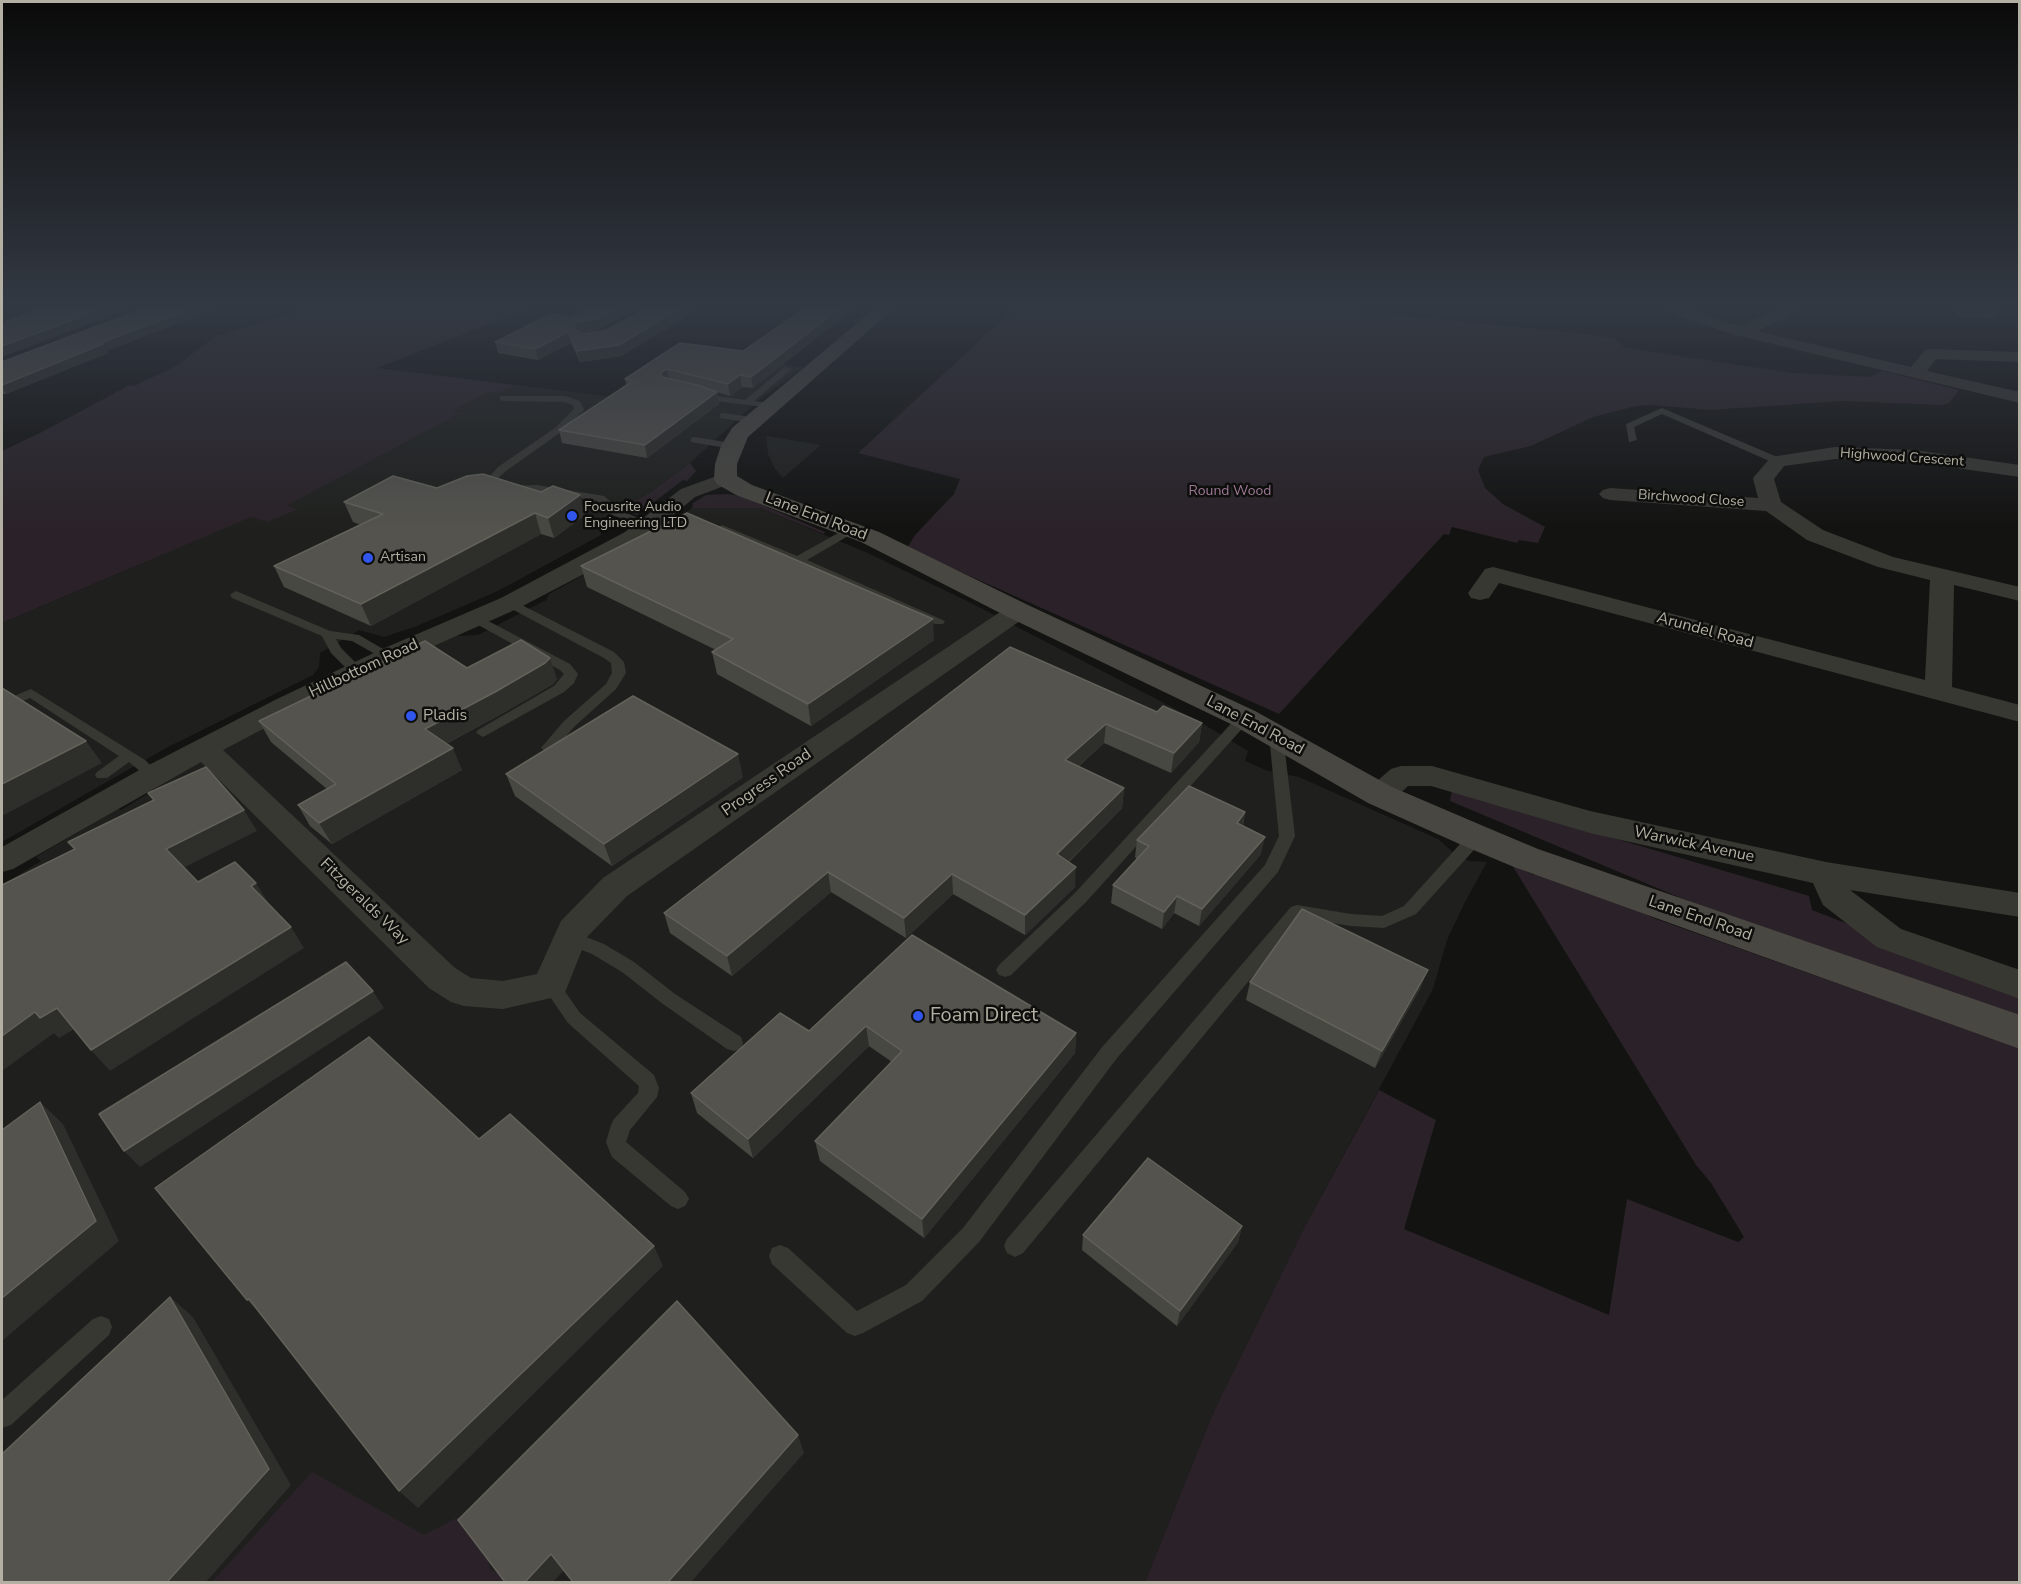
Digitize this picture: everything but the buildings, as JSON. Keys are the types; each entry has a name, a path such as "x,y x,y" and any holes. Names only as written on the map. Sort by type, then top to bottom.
{"street":[{"path":"725,479 726,464 732,446 749,411 770,406 797,383"},
{"path":"1952,383 2019,399"},
{"name":"Highwood Crescent","path":"1778,461 1835,453 1914,456 2019,471"},
{"path":"1778,461 1763,478 1771,505 1815,535 1886,562 2019,594"},
{"name":"Birchwood Close","path":"1606,472 1614,503 1771,505"},
{"name":"Hillbottom Road","path":"2,861 203,748 357,671 510,603 604,553 650,525 688,493 725,479"},
{"name":"Lane End Road","path":"725,479 744,490 851,530 1244,718 1380,795 1476,837 1526,858 2019,1032"},
{"name":"Arundel Road","path":"1480,592 1493,574 2019,714"},
{"path":"1938,694 1942,577"},
{"name":"Progress Road","path":"551,985 557,965 573,930 615,887 1018,611"},
{"name":"Fitzgeralds Way","path":"203,748 442,978 464,992 503,995 551,985"},
{"name":"Warwick Avenue","path":"1380,795 1401,776 1432,776 1590,822 1826,874 2019,905"},
{"path":"1826,874 1835,896 1889,938 2019,986"}],"lane":[{"path":"723,416 749,411 775,383"},
{"path":"688,389 702,392 749,411"},
{"path":"503,398 565,399 577,402 579,410 558,430 502,469 483,486 512,490 537,488 600,498 606,502 606,509 650,525"},
{"path":"1632,440 1629,426 1662,411 1778,461"},
{"path":"694,441 732,446"},
{"path":"722,528 939,621"},
{"path":"798,560 851,530"},
{"path":"236,596 327,634 355,638 389,656"},
{"path":"510,603 609,655 617,662 619,673 611,686 569,724 548,748"},
{"path":"475,618 565,667 571,674 569,680 559,689 483,733"},
{"path":"327,634 336,650 357,671"},
{"path":"2,705 31,693 128,756 153,775"},
{"path":"1005,970 1087,890 1244,718"},
{"path":"780,1256 855,1325 914,1293 971,1235 1110,1052 1272,868 1287,836 1276,735"},
{"path":"102,775 128,756"},
{"path":"1015,1246 1297,911 1351,920 1384,922 1410,910 1476,837"},
{"path":"570,938 598,949 628,967 669,999 734,1043"},
{"path":"551,985 574,1018 647,1081 649,1088 647,1096 621,1125 616,1142 619,1150 678,1199"},
{"path":"2,1416 101,1327"}],"shaded area":[{"path":"358,383 498,383 614,397 633,383 782,383 759,400 690,463 649,493 599,521 601,535 498,591 417,626 384,637 359,630 320,653 319,667 313,675 168,747 2,842 2,623 150,560"},
{"path":"766,436 821,445 783,478 775,469 768,454"},
{"path":"692,508 760,508 868,553 973,604 1195,719 1248,751 1245,761 1268,771 1299,777 1438,839 1454,853 1469,861 1487,862 1447,940 1433,989 1304,1228 1214,1411 1145,1582 2,1582 2,885 41,861 36,857 118,809 121,810 154,790 164,780 240,740 454,636 478,635 546,600 549,594 640,544"}],"green space":[{"path":"140,383 497,383 514,385 499,393 488,392 452,410 460,413 286,506 298,509 268,522 251,517 2,623 2,451 130,385"},
{"name":"Round Wood","path":"934,383 1931,383 1959,390 1949,403 1942,405 1843,401 1710,410 1651,405 1636,406 1593,417 1531,446 1484,457 1478,470 1485,488 1503,504 1545,527 1538,543 1519,540 1517,543 1452,527 1449,535 1444,534 1279,714 907,548 915,535 954,494 960,479 858,453"},
{"path":"690,463 696,471 687,481 683,480 637,515 620,509 649,493"},
{"path":"706,495 741,496 825,532 824,534 760,508 692,508 693,503"},
{"path":"1452,790 1809,896 1812,910 2019,990 2019,1026 1819,956 1450,801"},
{"path":"1532,863 1656,919 2019,1048 2019,1582 1145,1582 1214,1411 1304,1228 1379,1090 1436,1120 1404,1229 1609,1315 1627,1199 1738,1242 1744,1237 1711,1183 1696,1165 1512,865 1534,875"},
{"path":"312,1472 424,1535 480,1506 490,1570 544,1582 212,1582"}],"place":[{"name":"Focusrite Audio Engineering LTD","path":"572,516"},
{"name":"Artisan","path":"368,558"},
{"name":"Pladis","path":"411,716"},
{"name":"Foam Direct","path":"918,1016"}]}
